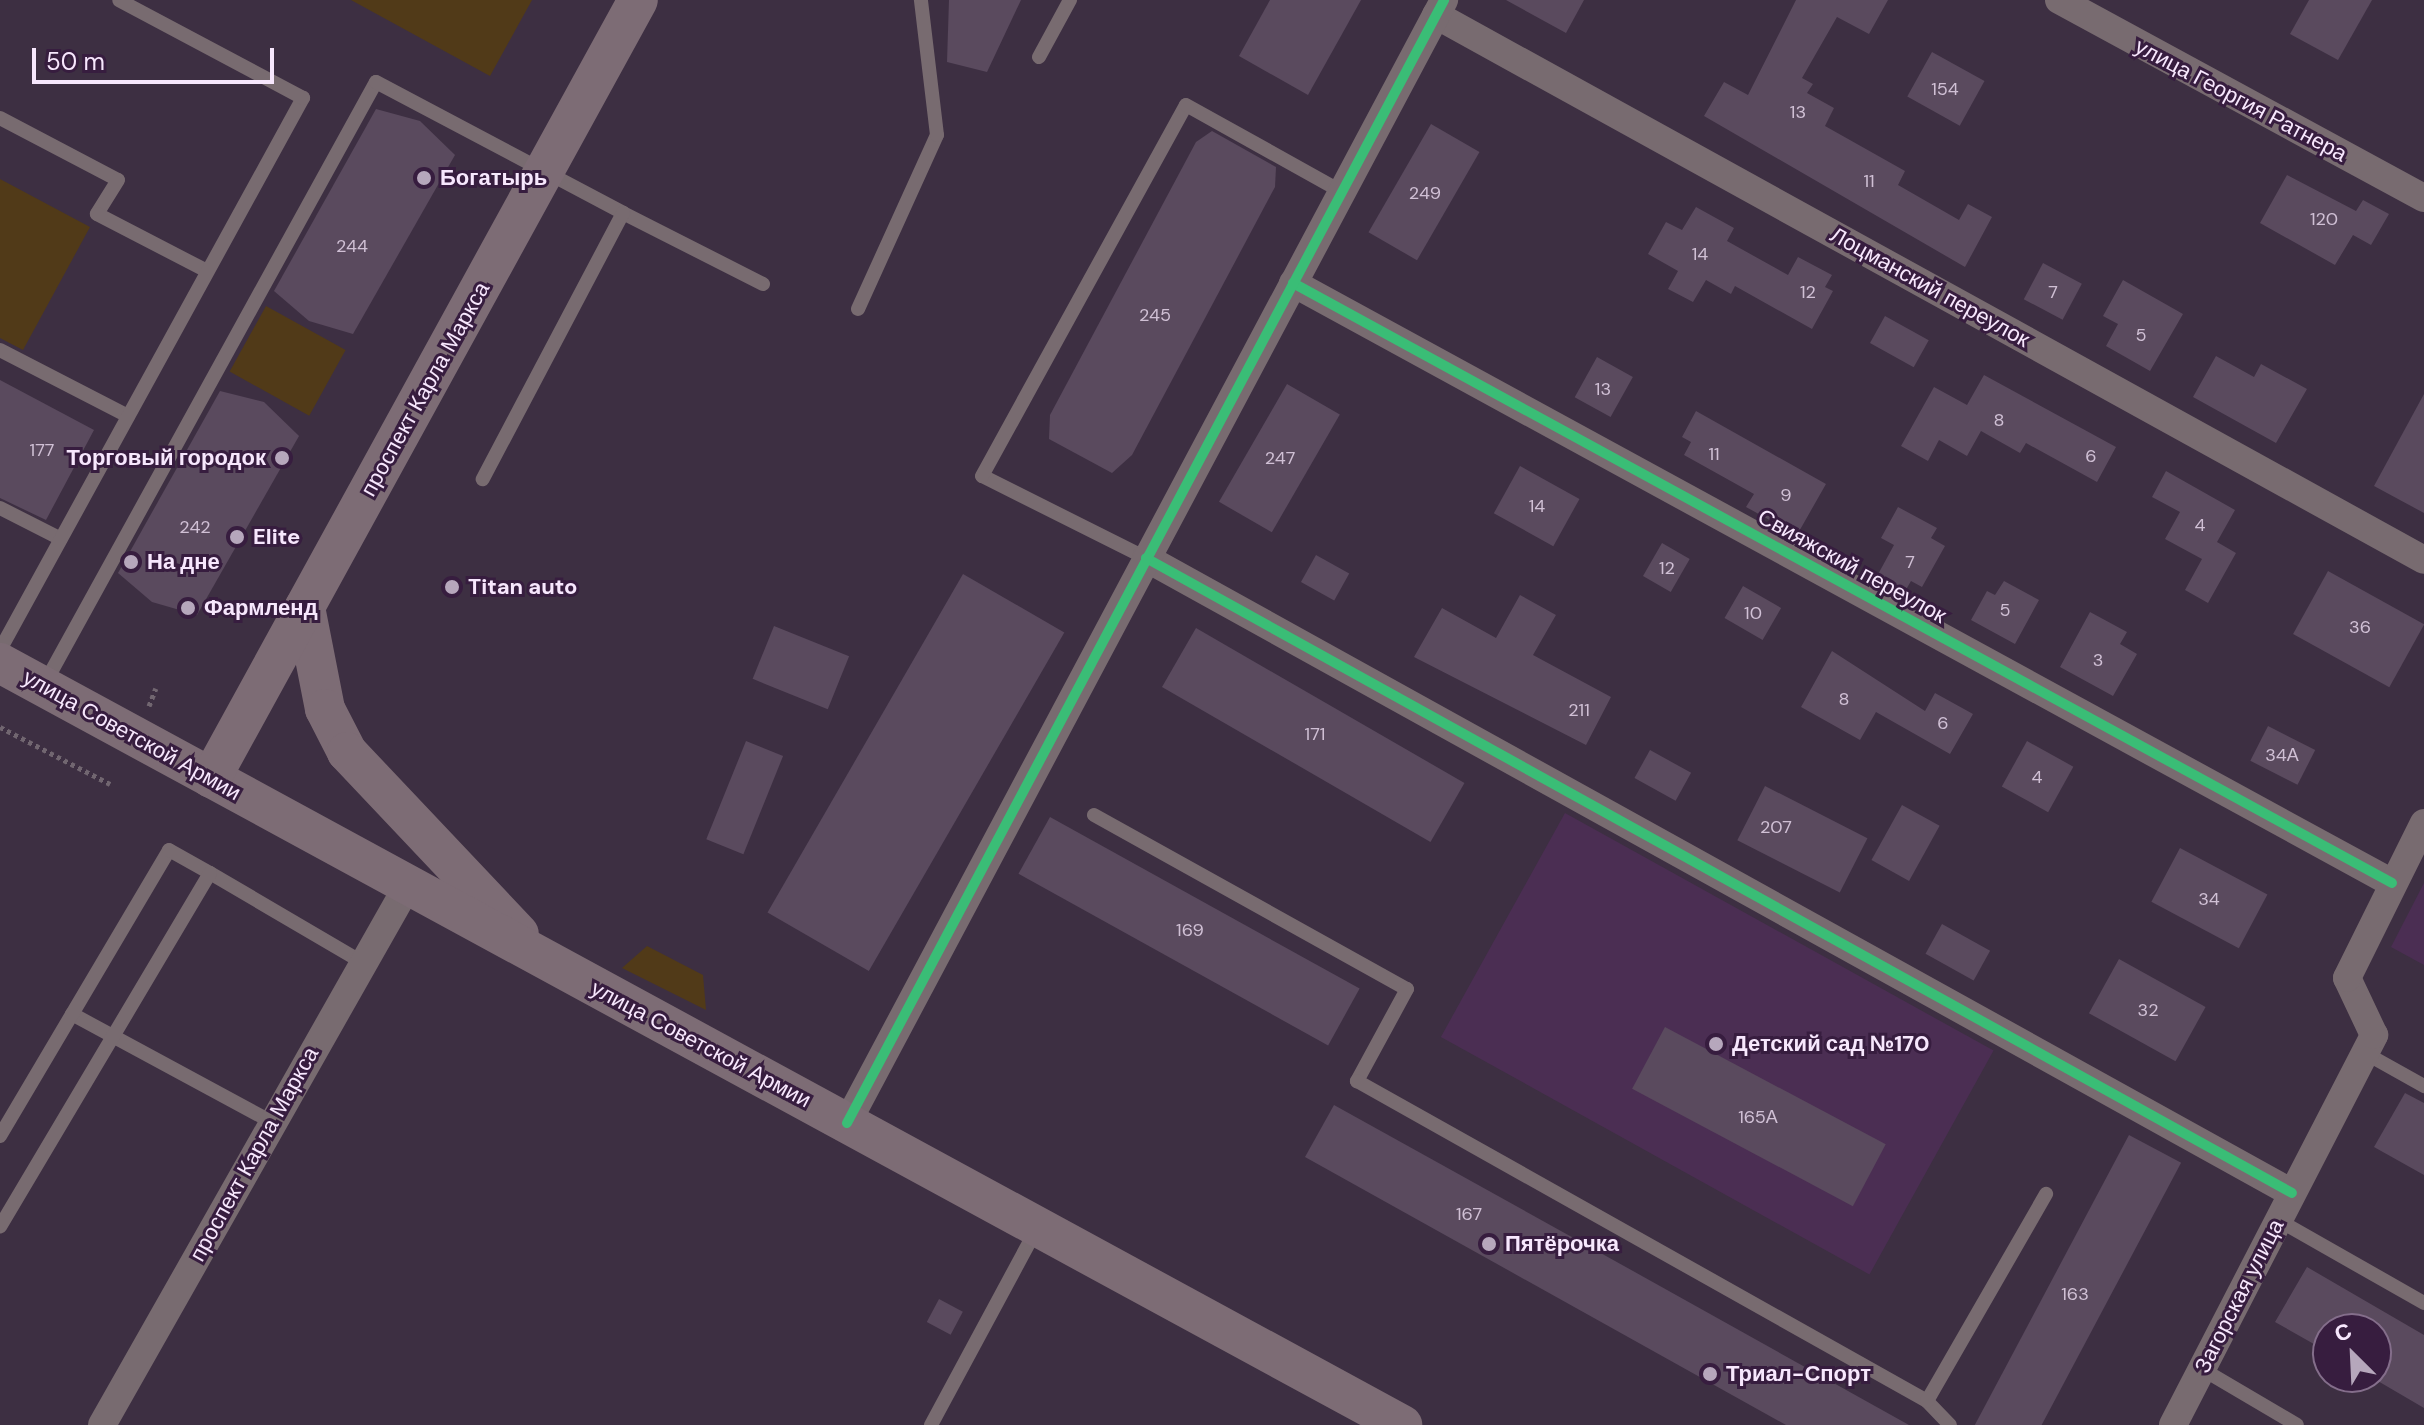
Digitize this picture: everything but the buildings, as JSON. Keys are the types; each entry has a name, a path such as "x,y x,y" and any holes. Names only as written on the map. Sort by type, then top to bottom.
{"main road":[{"name":"проспект Карла Маркса","path":"211,778 638,0"},
{"path":"305,607 325,709 347,752 537,955"},
{"name":"улица Советской Армии","path":"0,663 1402,1425"}],"street":[{"name":"улица Георгия Ратнера","path":"2059,0 2424,198"},
{"path":"847,1123 1440,7"},
{"name":"Лоцманский переулок","path":"1440,7 2424,560"},
{"name":"Свияжский переулок","path":"1293,283 2392,883"},
{"path":"1146,558 2292,1193"},
{"name":"Загорская улица","path":"2173,1425 2374,1035 2347,978 2424,823"},
{"name":"проспект Карла Маркса","path":"102,1425 408,885"}],"lane":[{"path":"0,650 303,98 119,0"},
{"path":"858,309 937,135 921,0"},
{"path":"1039,57 1070,0"},
{"path":"43,687 376,82 543,173 763,284"},
{"path":"1146,558 982,476 1186,105 1342,192"},
{"path":"0,118 118,180 97,214 205,275"},
{"path":"483,479 623,213"},
{"path":"0,350 128,416"},
{"path":"0,508 61,539"},
{"path":"1094,815 1407,989 1357,1081 1927,1401 1950,1425"},
{"path":"0,1136 169,850 362,962"},
{"path":"0,1226 210,873"},
{"path":"72,1014 272,1122"},
{"path":"2365,1053 2424,1086"},
{"path":"1927,1401 2046,1194"},
{"path":"2278,1220 2424,1303"},
{"path":"931,1425 1038,1227"},
{"path":"2202,1369 2297,1425"}],"path":[{"path":"0,727 110,784"}],"shaded area":[{"path":"351,0 532,0 490,76"},
{"path":"0,179 90,227 23,350 0,338"},
{"path":"266,306 346,350 309,416 230,372"},
{"name":"Детский сад №170","path":"1565,813 1994,1051 1869,1274 1441,1037"},
{"path":"2424,883 2424,965 2391,947"},
{"path":"647,946 703,975 706,1010 622,968"}],"cycle path":[{"path":"847,1123 1444,0"},
{"path":"1293,283 2392,883"},
{"path":"1146,558 2292,1193"}],"place":[{"name":"Богатырь","path":"424,178"},
{"name":"Торговый городок","path":"282,458"},
{"name":"Elite","path":"237,537"},
{"name":"На дне","path":"131,562"},
{"name":"Titan auto","path":"452,587"},
{"name":"Фармленд","path":"188,608"},
{"name":"Детский сад №170","path":"1716,1044"},
{"name":"Пятёрочка","path":"1489,1244"},
{"name":"Триал-Спорт","path":"1710,1374"}]}
